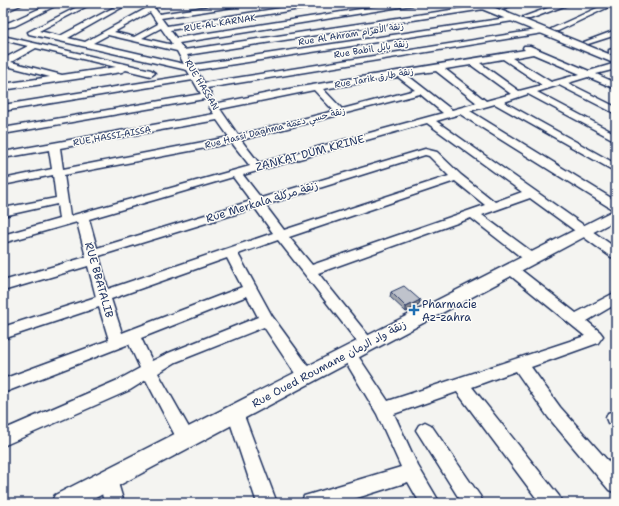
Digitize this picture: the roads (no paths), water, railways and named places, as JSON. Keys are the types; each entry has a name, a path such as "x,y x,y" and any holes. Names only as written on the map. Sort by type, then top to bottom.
{"main road":[{"path":"489,5 527,17 615,54"},
{"path":"489,5 513,19 615,54"}],"street":[{"path":"3,11 22,3"},
{"path":"3,26 12,24 58,3"},
{"path":"90,3 32,32 192,68"},
{"path":"86,44 149,7 164,3"},
{"path":"135,40 160,24 246,3"},
{"path":"287,3 293,8"},
{"path":"160,24 326,3"},
{"name":"RUE AL KARNAK","path":"178,48 412,3"},
{"path":"107,33 178,48 489,5 515,3"},
{"path":"527,17 569,3"},
{"path":"555,29 612,4"},
{"path":"60,39 128,5 149,7"},
{"name":"RUE HASSAN","path":"149,7 192,68 196,78 235,139 256,167"},
{"name":"Rue Al Ahram زنقة الأهرام","path":"192,68 513,19"},
{"name":"Rue Babil زنقة بابل","path":"202,86 503,38 543,30"},
{"path":"588,42 616,32"},
{"path":"3,38 151,73"},
{"path":"503,38 616,86"},
{"path":"3,62 36,45"},
{"name":"Rue Tarik زنقة طارق","path":"214,107 264,96 534,51"},
{"path":"506,56 554,84 616,111"},
{"path":"3,62 65,78"},
{"path":"472,62 517,94"},
{"name":"ZANKAT DUM KRINE","path":"3,239 616,66"},
{"path":"3,87 127,68"},
{"path":"438,68 484,104"},
{"path":"400,74 448,114"},
{"path":"3,108 196,78"},
{"path":"317,88 340,112"},
{"name":"Rue Hassi Daghma زنقة حسي دغمة","path":"3,182 235,139 422,91"},
{"path":"529,91 616,138"},
{"path":"3,131 207,96"},
{"path":"496,101 616,169"},
{"path":"460,110 616,206"},
{"name":"RUE HASSI-AISSA","path":"3,155 221,116"},
{"path":"429,120 616,254"},
{"path":"54,146 64,222"},
{"name":"Rue Merkala زنقة مركلة","path":"3,286 258,203 420,153 428,152 433,154 457,177"},
{"path":"236,173 281,235 367,344"},
{"path":"3,333 230,252 457,177 494,207"},
{"path":"310,271 532,193"},
{"path":"3,212 61,200"},
{"path":"472,213 531,258"},
{"name":"Rue Oued Roumane زنقة واد الرمان","path":"63,503 616,214"},
{"name":"RUE BBATALIB","path":"82,217 103,298 118,343"},
{"path":"230,252 267,320 306,376"},
{"path":"384,410 593,339 595,336 593,334 511,269"},
{"path":"3,386 118,343 132,335 250,289"},
{"path":"575,321 616,297"},
{"path":"3,438 124,385 171,358 267,320"},
{"path":"132,335 149,371 186,439"},
{"path":"349,354 384,410 412,472 430,503"},
{"path":"520,364 554,412 616,484"},
{"path":"460,384 552,503"},
{"path":"235,413 266,503"},
{"path":"425,430 473,503"},
{"path":"311,503 412,472"},
{"path":"108,479 114,503"}],"place":[{"name":"Pharmacie Az-zahra","path":"414,310"}]}
